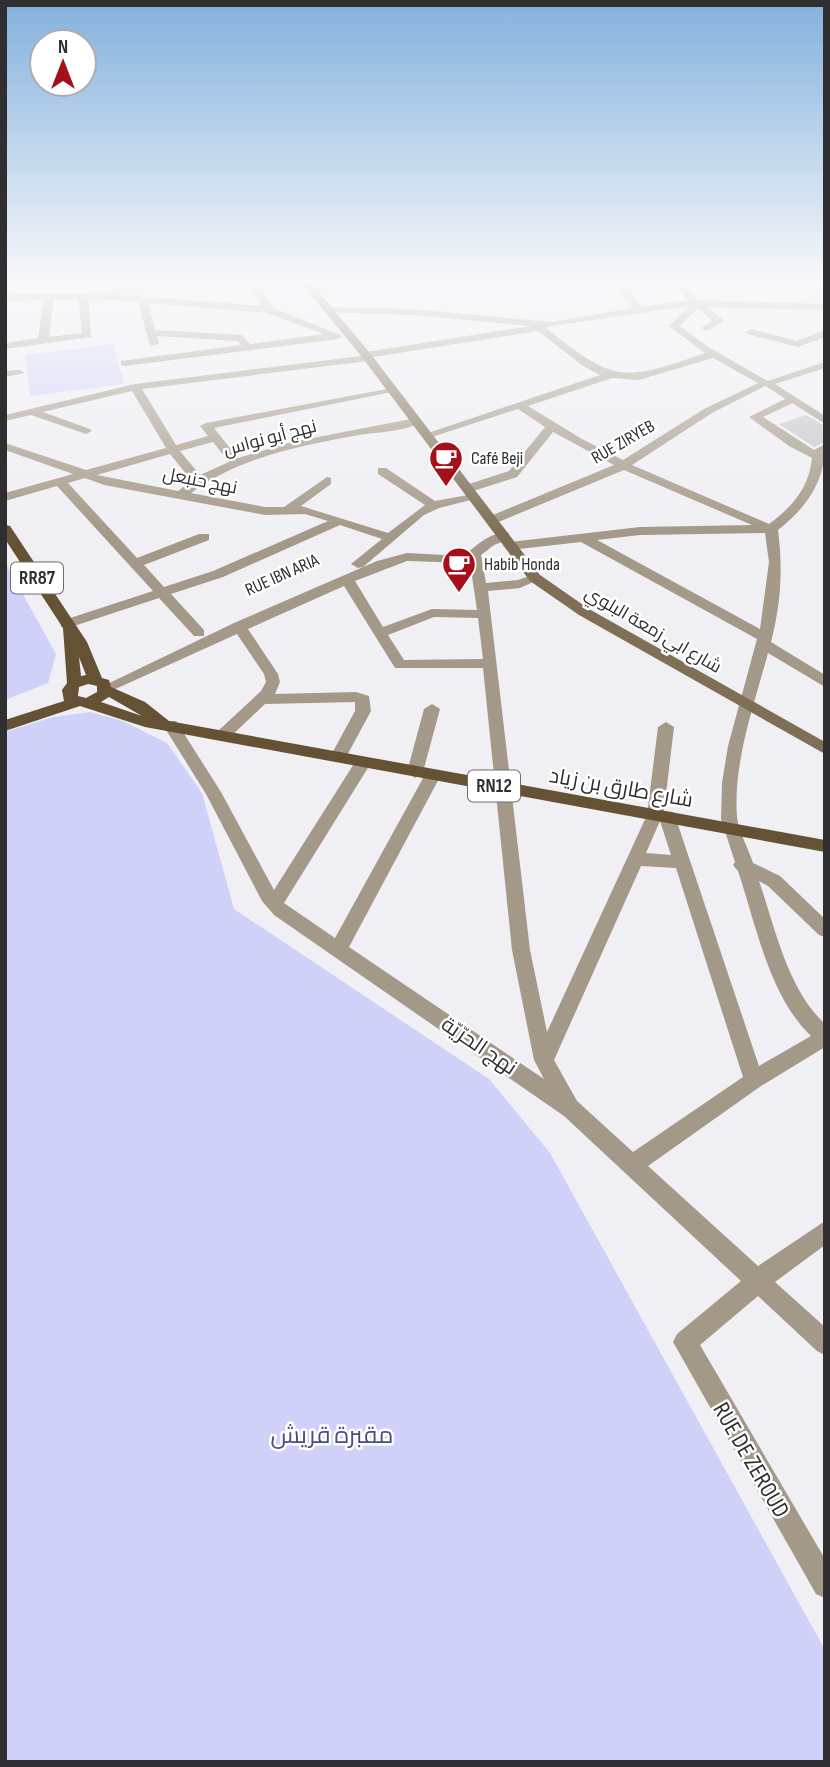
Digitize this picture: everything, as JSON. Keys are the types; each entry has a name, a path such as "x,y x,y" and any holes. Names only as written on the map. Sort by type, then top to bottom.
{"main road":[{"name":"شارع ابي زمعة البلوي","path":"374,366 536,578 584,612 825,749"},
{"name":"RR87","path":"5,529 80,642 101,685"},
{"name":"RR87","path":"67,625 77,695"},
{"path":"5,714 77,695 100,698 101,685 77,695 5,726"},
{"name":"شارع طارق بن زياد","path":"101,685 140,706 167,725"},
{"name":"شارع طارق بن زياد","path":"77,695 129,719 825,846"}],"street":[{"path":"202,366 205,378"},
{"path":"5,418 135,387 290,366"},
{"path":"595,366 611,375 639,379 676,366"},
{"path":"736,366 825,421"},
{"name":"RUE ZIRYEB","path":"492,520 622,466 708,411 766,383 820,366"},
{"path":"5,374 20,373"},
{"path":"428,435 611,375"},
{"path":"135,387 174,449 198,480"},
{"path":"236,463 213,438 206,426 392,391"},
{"path":"571,1109 544,1059 531,1008 521,950 502,788 482,587 475,556 483,546 507,541 640,531 771,529 790,513 816,482 821,451 793,444 755,417 791,400"},
{"path":"520,405 550,428 622,466 771,529"},
{"path":"32,412 86,431"},
{"name":"نهج أبو نواس","path":"181,495 198,480 236,463 283,449 416,421"},
{"name":"RUE IBN ARIA","path":"101,685 199,633 359,563 376,553 412,518 433,505 470,493 513,474 550,428"},
{"path":"5,497 213,438"},
{"name":"نهج حنبعل","path":"5,446 84,476 265,511 306,510 390,538"},
{"path":"382,471 433,505"},
{"path":"287,511 327,481"},
{"path":"60,482 199,633"},
{"path":"67,625 218,574 339,521"},
{"path":"631,1166 754,1080 825,1037 802,1015 788,991 731,829 728,795 745,702 763,640 776,568 771,529"},
{"path":"134,564 204,537"},
{"path":"582,537 763,640 825,682"},
{"name":"RUE IBN ARIA","path":"101,685 382,564 407,557 461,561 475,556"},
{"path":"482,587 520,584 536,578"},
{"path":"347,580 403,667 490,663"},
{"path":"380,633 432,613 485,614"},
{"path":"223,735 272,687 273,677 239,626"},
{"path":"262,699 346,697 364,700 363,711 338,757"},
{"path":"415,772 432,709"},
{"name":"نهج الحرّيّة","path":"167,725 213,792 274,904 571,1109 825,1343"},
{"path":"666,727 661,816 681,862 754,1080"},
{"path":"274,904 363,763"},
{"path":"338,950 433,775"},
{"path":"544,1059 636,859 661,816"},
{"path":"636,859 681,862"},
{"path":"742,864 774,881 825,930"},
{"path":"758,1282 825,1232"},
{"name":"RUE DE ZEROUD","path":"758,1282 685,1342 688,1353 825,1585"}],"green space":[{"path":"26,366 119,366 124,384 30,396"},
{"path":"5,562 56,654 48,683 5,700"},
{"name":"مقبرة قريش","path":"90,712 123,721 167,743 202,793 234,909 489,1079 550,1153 825,1650 825,1762 5,1762 5,732 53,717"}],"building":[{"path":"806,415 825,426 825,442 814,447 779,424"}],"place":[{"name":"Café Beji","path":"446,488"},
{"name":"Habib Honda","path":"459,594"}]}
